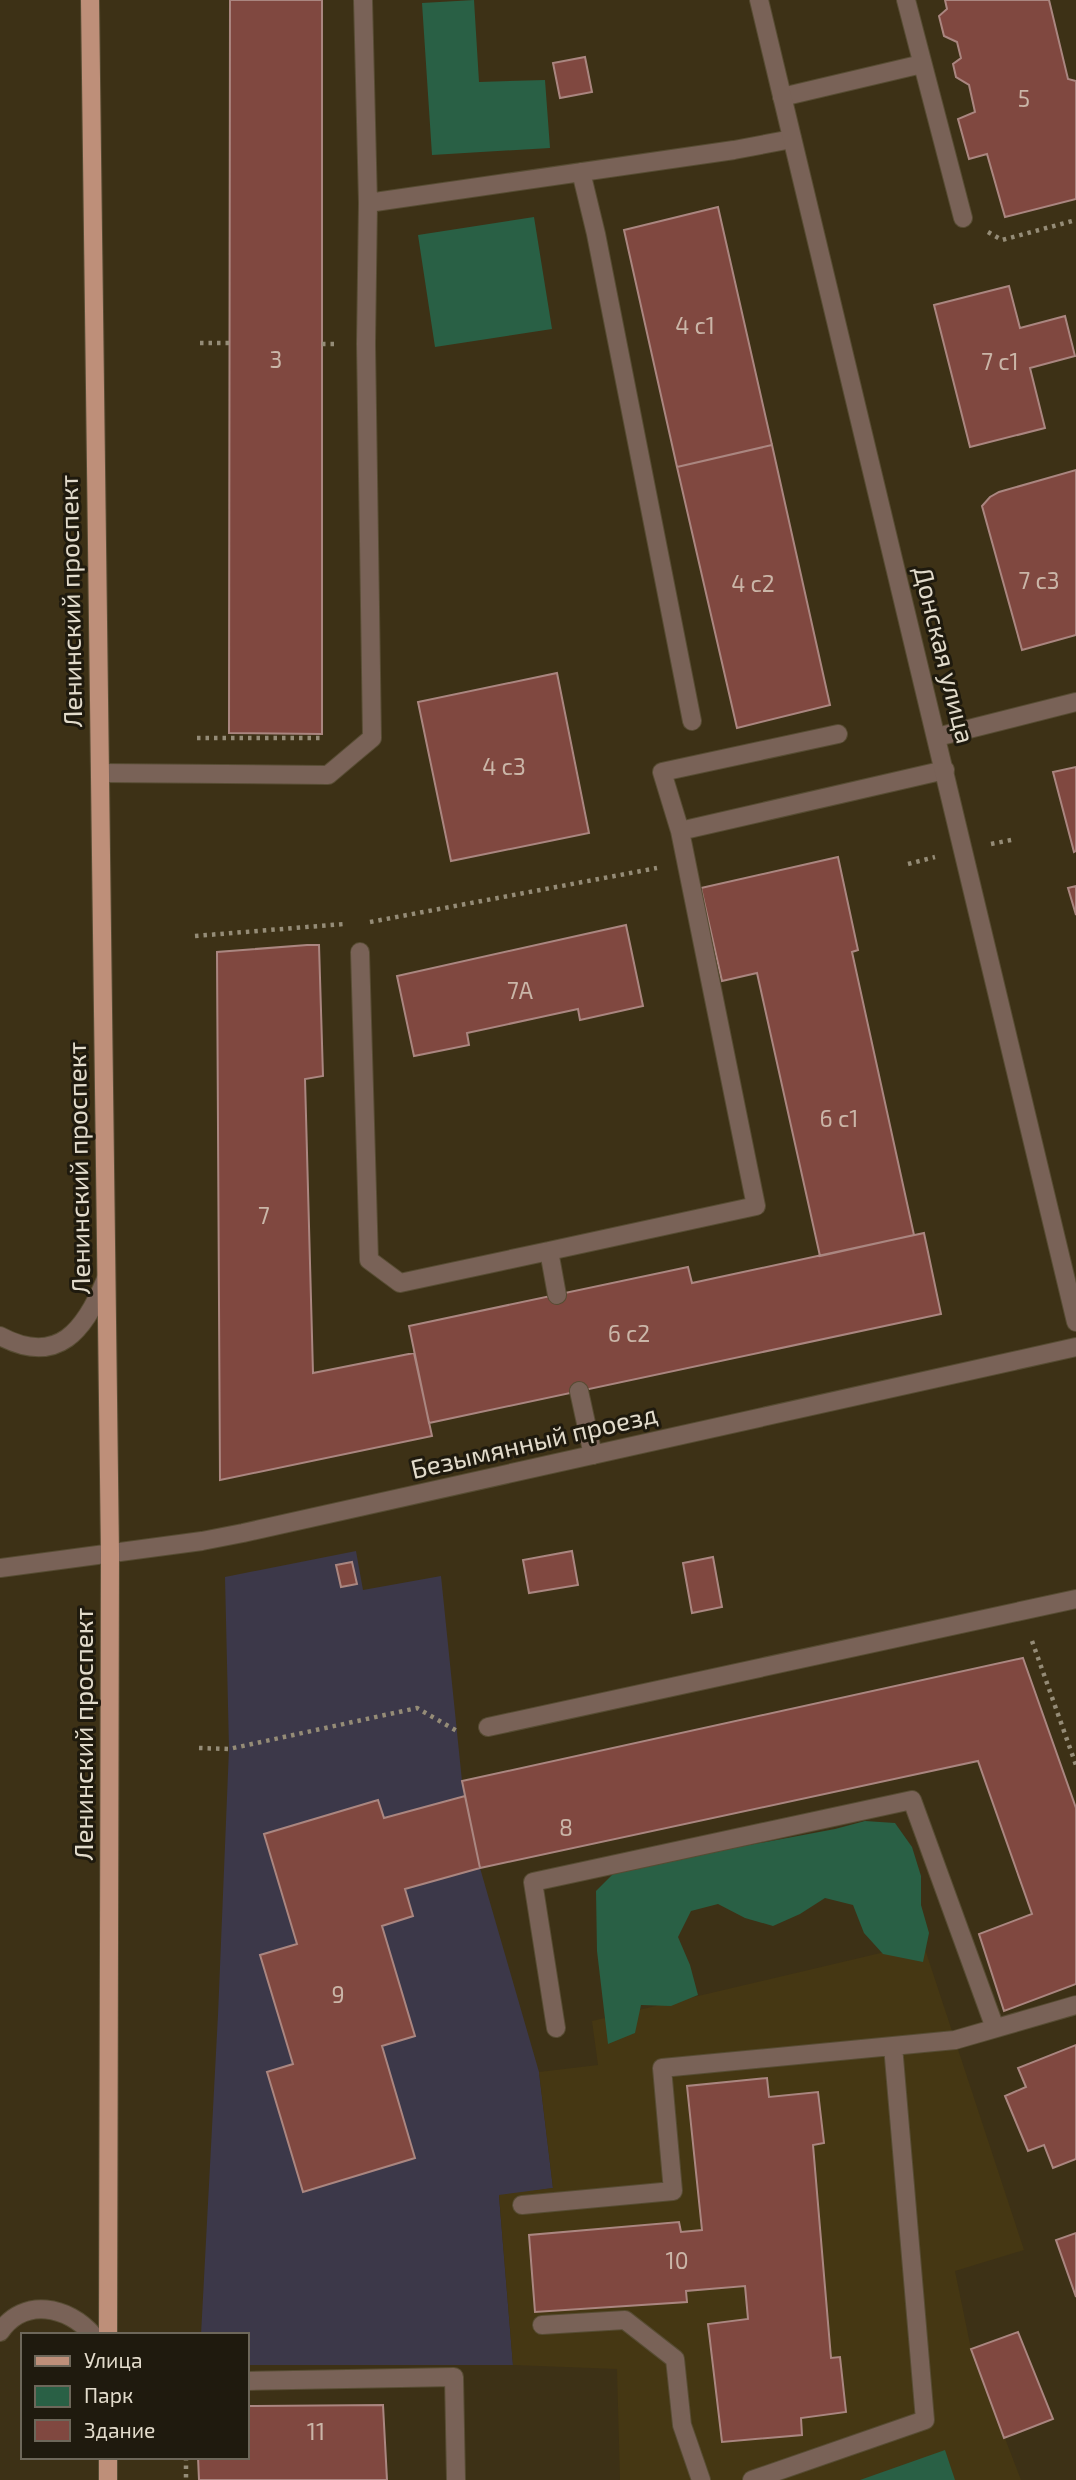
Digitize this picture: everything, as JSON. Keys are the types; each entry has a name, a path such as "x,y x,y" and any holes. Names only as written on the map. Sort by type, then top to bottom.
{"main road":[{"name":"Ленинский проспект","path":"90,0 110,1554 108,2333"},
{"path":"108,2459 108,2480"}],"street":[{"path":"100,774 328,775 372,738 366,344 368,203 363,0"},
{"name":"Донская улица","path":"759,0 1076,1322"},
{"path":"906,0 962,218"},
{"path":"782,97 922,64"},
{"path":"368,203 734,150 792,139"},
{"path":"581,172 596,234 692,721"},
{"path":"937,737 1076,702"},
{"path":"360,952 369,1260 400,1283 757,1206 680,831 662,772 838,734"},
{"path":"680,831 945,770"},
{"path":"550,1251 557,1295"},
{"path":"0,1336 22,1347 49,1348 77,1330 96,1304 106,1279"},
{"name":"Безымянный проезд","path":"0,1568 243,1533 1076,1347"},
{"path":"579,1391 593,1455"},
{"path":"488,1727 1076,1599"},
{"path":"556,2028 533,1882 912,1800 995,2028"},
{"path":"522,2205 673,2190 662,2068 955,2040 1076,2004"},
{"path":"752,2480 925,2420 893,2046"},
{"path":"0,2332 7,2322 27,2310 42,2308 61,2312 83,2323 91,2333"},
{"path":"542,2325 625,2320 675,2359 682,2426 701,2480"},
{"path":"248,2381 454,2378 456,2480"}],"path":[{"path":"962,218 1002,240 1076,220"},
{"path":"200,342 229,343"},
{"path":"322,344 333,344"},
{"path":"197,738 372,738"},
{"path":"367,922 686,862"},
{"path":"195,936 354,923"},
{"path":"1021,1611 1076,1765"},
{"path":"199,1748 229,1749 417,1708 456,1731 467,1730"},
{"path":"186,2459 186,2480"}],"shaded area":[{"path":"356,1551 363,1590 441,1576 462,1781 480,1868 539,2072 553,2188 499,2196 513,2365 248,2365 248,2333 201,2333 229,1749 225,1577"},
{"path":"923,1943 1024,2250 955,2271 971,2349 1021,2480 620,2480 617,2369 513,2365 499,2195 553,2188 539,2072 598,2065 592,2021"}],"green space":[{"path":"474,0 479,82 545,80 550,148 432,155 422,3"},
{"path":"534,217 552,329 435,347 418,235"},
{"path":"865,1821 895,1823 912,1847 921,1876 921,1905 929,1933 923,1962 883,1954 864,1933 853,1905 825,1898 800,1914 773,1926 745,1918 718,1904 691,1911 678,1937 690,1965 698,1995 671,2006 641,2005 635,2033 608,2044 597,1951 596,1891 617,1870"},
{"path":"945,2450 955,2480 860,2480"}],"building":[{"path":"230,0 322,0 322,734 229,733"},
{"path":"945,0 1049,0 1068,79 1076,81 1076,199 1005,217 987,154 969,159 958,119 975,112 969,85 956,77 953,64 961,58 957,42 944,36 939,16 947,9"},
{"path":"585,57 592,92 560,98 553,63"},
{"path":"718,207 772,445 677,467 624,230"},
{"path":"1009,286 1020,328 1065,316 1075,356 1030,368 1045,428 970,447 934,305"},
{"path":"772,445 830,705 737,728 677,467"},
{"path":"1076,470 1076,635 1022,650 982,506 999,492"},
{"path":"557,673 589,833 451,861 418,702"},
{"path":"1076,767 1076,851 1074,852 1053,772"},
{"path":"838,857 858,950 852,952 914,1235 820,1256 757,973 722,981 701,888"},
{"path":"1076,886 1076,915 1068,888"},
{"path":"626,925 643,1006 580,1020 578,1009 467,1033 469,1045 414,1056 397,976"},
{"path":"319,945 323,1076 305,1079 313,1373 414,1353 432,1436 220,1480 217,952"},
{"path":"924,1233 941,1314 429,1423 409,1326 688,1267 692,1283"},
{"path":"572,1551 578,1585 529,1593 523,1560"},
{"path":"713,1557 722,1607 692,1613 683,1563"},
{"path":"352,1562 357,1584 341,1587 336,1565"},
{"path":"1023,1658 1076,1808 1076,1984 1004,2011 979,1934 1032,1914 978,1761 480,1868 462,1781"},
{"path":"465,1796 480,1868 405,1889 413,1916 382,1926 415,2036 382,2046 415,2158 303,2192 267,2072 293,2064 260,1955 297,1944 264,1834 378,1800 384,1818"},
{"path":"1076,2045 1076,2159 1053,2168 1044,2145 1028,2151 1005,2096 1026,2087 1018,2068"},
{"path":"767,2078 769,2097 818,2092 824,2143 813,2145 831,2358 840,2357 846,2412 801,2418 802,2435 722,2442 708,2324 748,2319 745,2286 686,2291 687,2302 535,2312 529,2235 679,2222 681,2232 702,2230 687,2086"},
{"path":"1076,2233 1076,2297 1056,2240"},
{"path":"1018,2332 1053,2419 1004,2438 971,2349"},
{"path":"383,2405 387,2480 199,2480 198,2459 248,2459 248,2406"}]}
